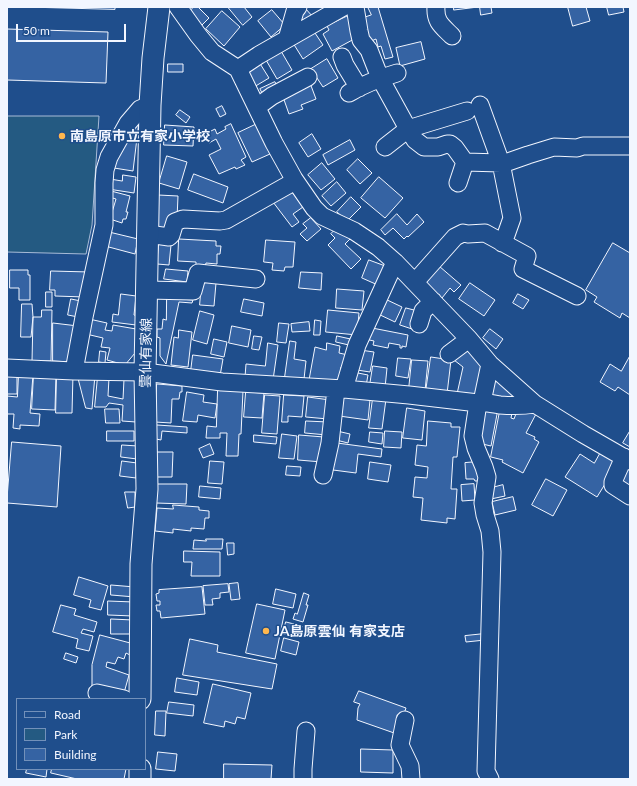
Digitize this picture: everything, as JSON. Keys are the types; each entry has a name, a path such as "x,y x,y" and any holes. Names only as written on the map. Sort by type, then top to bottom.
{"main road":[{"name":"雲仙有家線","path":"140,698 141,564 147,489 145,372 150,105 153,58 159,7"}],"street":[{"path":"178,7 212,52 238,69 274,144 294,179 314,208 322,216 354,231 378,247 395,262 469,339 490,364 535,404 627,459 613,482 613,485 630,496"},
{"path":"287,39 295,10 298,7"},
{"path":"238,69 259,55 343,7"},
{"path":"355,7 358,31 361,40 369,50 380,78 412,134 424,146 438,147 450,144 455,148 465,162"},
{"path":"436,7 436,18 452,36"},
{"path":"369,50 344,61 354,90 380,78 397,73"},
{"path":"257,107 272,96 308,77"},
{"path":"74,371 104,225 105,170 109,157 128,123 140,109 150,105"},
{"path":"385,147 412,134 477,112 501,163 512,218 502,243"},
{"path":"465,162 508,162 554,147 577,148 583,146 630,146"},
{"path":"458,183 465,162"},
{"path":"148,234 169,236 171,235 175,222 183,219 226,220 288,185 294,179"},
{"path":"415,282 455,237 463,233 485,233 527,256 523,269 576,296"},
{"path":"323,475 340,389 357,345 395,262"},
{"path":"147,290 193,291 198,274 256,279"},
{"path":"419,324 423,310 433,301"},
{"path":"449,354 469,339"},
{"path":"490,364 473,436 487,477 483,503 490,531 493,567 486,771 490,779"},
{"path":"7,368 145,372 222,382 340,389 502,405 525,406 535,404"},
{"path":"97,693 120,698"},
{"path":"405,720 400,745 410,766 411,779"},
{"path":"304,779 303,769 306,731"}],"green space":[{"path":"7,116 99,116 92,225 86,254 7,252"}],"building":[{"path":"27,7 115,7 115,9"},
{"path":"194,7 198,7 209,18 201,26 188,13"},
{"path":"228,7 244,7 252,17 243,25"},
{"path":"368,7 378,7 393,57 385,59 381,46 378,47 376,39 369,42 362,18 371,15"},
{"path":"454,7 478,7 454,10"},
{"path":"480,7 491,7 492,13 481,15"},
{"path":"568,7 586,7 590,21 573,26"},
{"path":"607,7 623,7 624,12 609,15"},
{"path":"305,8 313,17 305,23 298,14"},
{"path":"272,10 285,25 271,37 258,21"},
{"path":"222,11 240,27 224,46 206,29"},
{"path":"348,16 355,29 356,38 332,51 323,34 329,30 327,26"},
{"path":"7,29 108,32 106,83 7,80"},
{"path":"313,30 323,45 303,59 293,43"},
{"path":"421,42 425,59 400,66 396,48"},
{"path":"281,51 292,70 277,79 266,60"},
{"path":"327,59 338,78 323,87 311,69"},
{"path":"259,62 269,78 254,87 245,71"},
{"path":"168,64 183,64 183,72 168,72"},
{"path":"275,82 278,88 263,95 260,89"},
{"path":"310,83 316,99 301,105 303,109 289,114 282,94"},
{"path":"222,106 226,114 220,117 216,109"},
{"path":"180,110 190,117 186,123 176,115"},
{"path":"140,113 133,171 114,168 130,124"},
{"path":"231,124 246,157 241,160 245,165 236,169 235,167 219,174 209,155 221,149 216,139 209,143 205,134 215,129 217,134"},
{"path":"257,124 270,154 252,162 238,133"},
{"path":"165,125 194,127 193,146 164,145"},
{"path":"312,134 321,149 308,157 299,143"},
{"path":"350,140 355,150 328,165 323,155"},
{"path":"167,156 187,162 179,189 159,183"},
{"path":"358,159 372,173 360,184 347,170"},
{"path":"322,163 335,179 321,190 308,175"},
{"path":"194,174 228,187 223,203 188,190"},
{"path":"123,175 136,177 134,193 108,189 110,179 122,181"},
{"path":"379,177 403,198 385,218 361,198"},
{"path":"337,182 346,193 331,206 322,196"},
{"path":"290,189 303,207 293,214 299,222 292,227 273,202"},
{"path":"111,191 130,196 126,219 123,219 122,223 110,219 116,199 109,197"},
{"path":"158,195 178,196 177,219 168,232 156,232"},
{"path":"351,197 361,207 347,221 337,212"},
{"path":"397,214 407,225 417,214 424,222 404,239 393,228 385,235 381,230"},
{"path":"311,218 321,229 307,241 300,234 307,228 303,224"},
{"path":"338,227 350,239 345,244 361,259 351,269 328,245 335,238 331,234"},
{"path":"109,232 138,239 135,254 105,246"},
{"path":"179,239 216,241 216,246 221,246 220,254 217,254 217,264 206,263 205,267 196,266 196,262 178,261"},
{"path":"266,240 295,242 293,267 285,267 284,271 272,270 273,263 264,262"},
{"path":"159,243 171,245 169,265 157,264"},
{"path":"613,243 630,253 630,318 622,313 620,318 594,302 597,297 586,290"},
{"path":"369,260 388,267 380,286 362,278"},
{"path":"439,266 461,285 454,292 450,288 442,298 425,283"},
{"path":"166,269 188,271 187,282 164,279"},
{"path":"10,270 28,270 28,275 30,275 30,300 19,300 19,288 10,288"},
{"path":"51,271 90,272 85,297 55,296 55,290 50,290"},
{"path":"301,272 322,273 321,290 299,288"},
{"path":"202,282 216,283 214,306 200,305"},
{"path":"470,283 495,300 484,316 459,299"},
{"path":"337,289 364,291 362,310 336,308"},
{"path":"46,292 52,292 52,307 46,307"},
{"path":"121,294 136,296 134,315 137,316 136,325 112,322 113,314 118,315"},
{"path":"518,294 529,300 523,309 513,303"},
{"path":"167,298 193,300 192,303 179,302 166,364 160,356 160,338 157,337 157,329 162,329 163,319 166,320"},
{"path":"383,298 402,307 395,322 376,313"},
{"path":"71,299 81,301 78,317 68,315"},
{"path":"244,299 264,303 262,316 241,312"},
{"path":"22,304 32,304 33,317 31,337 21,337"},
{"path":"406,308 418,311 412,329 400,325"},
{"path":"42,310 52,310 51,361 32,361 33,317 41,317"},
{"path":"328,310 359,313 357,335 326,332"},
{"path":"200,311 214,315 207,344 193,340"},
{"path":"89,319 107,323 105,330 112,331 113,325 136,329 135,353 125,365 107,360 110,348 101,347 103,338 86,334"},
{"path":"315,320 321,321 320,335 314,335"},
{"path":"309,322 310,331 292,332 291,324"},
{"path":"53,323 78,326 71,362 53,361"},
{"path":"279,323 289,324 286,343 277,342"},
{"path":"232,326 251,330 248,347 229,343"},
{"path":"367,327 408,335 406,347 402,346 402,348 400,348 400,345 389,343 388,348 373,345 374,341 365,339"},
{"path":"490,329 503,339 496,349 483,338"},
{"path":"179,330 192,332 188,367 171,365 174,337 178,338"},
{"path":"254,336 262,337 259,350 252,349"},
{"path":"337,336 355,340 353,346 336,342"},
{"path":"214,339 227,342 224,357 211,354"},
{"path":"290,341 296,342 294,359 306,361 304,379 285,377"},
{"path":"268,343 278,345 273,380 245,377 246,364 265,366"},
{"path":"327,343 340,346 339,353 348,355 346,368 341,367 339,381 309,380 315,347 326,350"},
{"path":"468,346 486,369 479,399 457,394 463,367 454,360"},
{"path":"360,350 374,352 370,372 357,370"},
{"path":"100,351 106,352 105,363 99,362"},
{"path":"193,355 223,359 220,376 191,371"},
{"path":"630,356 630,395 618,387 615,391 600,382 610,364 621,371"},
{"path":"431,357 451,360 447,394 426,391"},
{"path":"398,358 411,359 408,378 396,376"},
{"path":"412,360 428,361 425,391 409,389"},
{"path":"373,366 387,368 385,388 370,385"},
{"path":"353,372 368,375 366,386 351,383"},
{"path":"19,373 33,375 30,413 40,414 39,426 20,425 20,429 13,428 14,414 7,414 7,396 17,397"},
{"path":"34,373 56,374 55,410 32,409"},
{"path":"57,373 73,374 72,413 56,413"},
{"path":"77,373 95,375 92,409 86,408"},
{"path":"7,374 17,374 17,394 7,394"},
{"path":"98,376 109,378 108,396 123,399 124,379 139,381 136,422 122,421 123,405 109,403 106,407 95,407"},
{"path":"490,377 501,380 517,394 515,403 486,396"},
{"path":"157,384 182,386 182,392 180,392 179,399 172,399 171,423 155,422"},
{"path":"218,389 243,391 241,434 239,434 238,456 226,456 227,433 220,433 220,438 206,438 207,426 216,427"},
{"path":"187,392 204,395 203,402 217,404 215,418 198,415 197,422 183,421"},
{"path":"246,392 264,393 262,418 244,417"},
{"path":"265,395 280,396 277,434 262,433"},
{"path":"284,395 304,396 302,417 288,416 288,422 282,422"},
{"path":"342,396 370,400 368,420 339,416"},
{"path":"308,397 330,400 328,419 306,417"},
{"path":"373,398 386,399 382,429 369,428"},
{"path":"486,406 498,409 491,446 478,443"},
{"path":"407,408 425,411 422,440 403,438"},
{"path":"105,409 119,409 120,423 106,423"},
{"path":"500,411 512,413 511,418 514,419 517,411 536,414 526,433 535,437 534,439 539,442 523,473 502,462 503,460 491,457"},
{"path":"306,421 328,422 327,435 305,433"},
{"path":"428,421 451,423 451,427 460,427 457,457 453,457 451,489 457,489 455,519 447,518 447,523 421,520 423,498 413,497 415,477 427,478 428,467 415,465 417,445 426,446"},
{"path":"157,425 187,427 187,433 162,431 161,440 156,439"},
{"path":"107,431 134,431 134,441 107,441"},
{"path":"337,431 350,434 348,443 336,440"},
{"path":"385,431 402,432 401,448 384,447"},
{"path":"630,431 630,447 623,443"},
{"path":"370,432 383,433 382,444 369,442"},
{"path":"282,434 297,436 294,459 279,458"},
{"path":"254,435 277,437 276,444 254,442"},
{"path":"299,435 324,437 322,462 298,460"},
{"path":"12,442 61,446 57,507 7,503"},
{"path":"337,443 382,449 381,457 358,454 356,473 333,470"},
{"path":"210,444 214,454 203,458 199,449"},
{"path":"122,445 138,446 137,459 121,457"},
{"path":"155,452 173,452 172,477 154,477"},
{"path":"601,452 618,463 597,497 565,477 580,454 594,463"},
{"path":"122,461 137,463 136,478 120,476"},
{"path":"210,461 224,462 222,484 208,483"},
{"path":"370,462 391,465 388,482 368,479"},
{"path":"477,462 479,481 475,481 474,479 466,479 465,463"},
{"path":"287,466 301,467 300,476 286,475"},
{"path":"627,466 630,468 630,490 617,481"},
{"path":"546,479 567,490 553,516 532,505"},
{"path":"156,484 187,484 186,504 156,503"},
{"path":"474,484 475,500 462,501 461,485"},
{"path":"503,485 505,496 491,499 488,489"},
{"path":"200,486 221,488 220,499 199,497"},
{"path":"125,492 135,492 135,507 128,508"},
{"path":"513,497 516,510 495,515 492,502"},
{"path":"173,505 199,507 199,510 209,511 209,518 205,518 204,529 191,528 191,531 173,529 173,533 155,531 157,508 173,509"},
{"path":"206,539 223,539 222,549 193,549 194,540 206,541"},
{"path":"227,543 234,543 234,554 228,555"},
{"path":"184,551 220,552 220,576 191,576 192,562 184,562"},
{"path":"79,577 108,586 101,610 89,607 91,600 74,595"},
{"path":"238,583 240,599 231,600 229,584"},
{"path":"228,584 229,592 220,593 220,598 212,599 213,605 205,605 203,586"},
{"path":"111,585 135,587 135,597 111,595"},
{"path":"202,587 205,614 161,618 160,611 157,611 156,605 160,605 160,601 157,601 156,594 159,593 159,590"},
{"path":"276,589 296,594 293,608 273,604"},
{"path":"304,593 309,595 303,622 293,619 295,613 297,614"},
{"path":"108,601 134,602 133,616 108,615"},
{"name":"JA島原雲仙 有家支店","path":"257,604 285,610 275,659 246,653"},
{"path":"61,605 76,609 74,615 97,622 94,632 83,629 81,633 93,636 89,651 76,648 78,639 53,632"},
{"path":"111,619 133,620 133,634 111,634"},
{"path":"286,622 302,626 299,637 283,634"},
{"path":"484,634 485,640 466,642 465,636"},
{"path":"100,635 134,644 132,656 126,653 124,659 118,657 115,664 107,662 106,667 129,675 124,693 92,687 92,665"},
{"path":"284,638 299,642 296,655 281,651"},
{"path":"190,639 218,645 217,652 277,664 272,689 183,675"},
{"path":"66,653 78,657 76,663 64,659"},
{"path":"177,678 199,682 197,695 175,692"},
{"path":"213,684 251,693 245,719 237,717 235,724 225,721 224,727 204,723"},
{"path":"359,691 406,708 397,734 357,720 358,708 360,704 354,702"},
{"path":"169,702 194,705 193,716 167,713"},
{"path":"156,711 166,711 165,736 155,735"},
{"path":"361,749 393,750 393,773 361,772"},
{"path":"158,752 177,754 175,771 156,769"},
{"path":"224,764 272,765 271,779 224,779"},
{"path":"27,770 47,770 46,777 26,773"},
{"path":"52,770 126,770 124,779 77,779 51,773"}],"place":[{"name":"南島原市立有家小学校","path":"62,136"},
{"name":"JA島原雲仙 有家支店","path":"266,631"}]}
